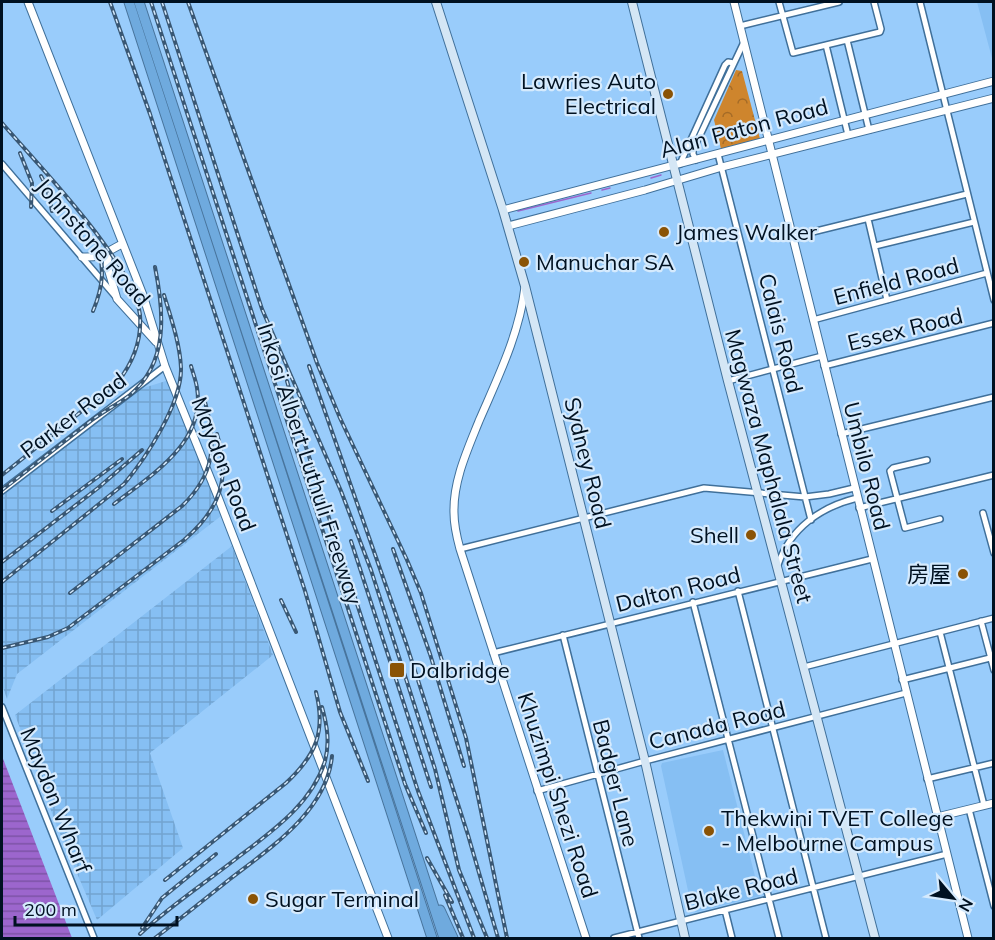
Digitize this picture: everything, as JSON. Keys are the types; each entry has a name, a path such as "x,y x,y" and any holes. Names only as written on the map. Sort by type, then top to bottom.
{"highway":[{"name":"Inkosi Albert Luthuli Freeway","path":"129,2 425,915 428,938"},
{"name":"Inkosi Albert Luthuli Freeway","path":"139,2 444,939"},
{"path":"412,877 428,938"},
{"path":"429,892 442,913 453,939"}],"main road":[{"name":"Sydney Road","path":"436,2 525,286 645,761 685,939"},
{"name":"Magwaza Maphalala Street","path":"632,2 677,165 677,181 728,381 875,939"}],"street":[{"name":"Maydon Road","path":"28,2 147,304 165,366 218,497 388,939"},
{"name":"Umbilo Road","path":"734,2 968,939"},
{"path":"779,2 792,53 880,31 874,2"},
{"path":"740,26 839,2"},
{"path":"920,2 993,300"},
{"path":"847,40 869,130"},
{"path":"696,160 693,150 726,63 734,63 744,42"},
{"path":"826,45 848,135"},
{"name":"Alan Paton Road","path":"503,210 993,81"},
{"name":"Alan Paton Road","path":"508,226 722,167 993,98"},
{"path":"677,165 708,112"},
{"name":"Calais Road","path":"718,154 811,520"},
{"name":"Johnstone Road","path":"2,164 157,344"},
{"path":"593,188 596,202"},
{"path":"792,237 968,194"},
{"path":"868,219 887,300"},
{"path":"874,246 974,222"},
{"path":"82,257 109,253 122,244"},
{"path":"109,253 107,265 117,299"},
{"path":"985,266 993,264"},
{"name":"Enfield Road","path":"813,320 987,273"},
{"name":"Khuzimpi Shezi Road","path":"525,286 521,314 512,345 458,476 454,514 460,549 586,939"},
{"path":"132,315 141,312 147,304"},
{"name":"Essex Road","path":"824,366 993,323"},
{"path":"728,381 822,356"},
{"name":"Parker Road","path":"2,491 165,366"},
{"path":"841,434 993,398"},
{"path":"927,460 891,469 905,528 940,519"},
{"path":"859,508 993,475"},
{"path":"460,549 704,488 805,497 854,488"},
{"path":"778,565 786,543 811,520 831,505 857,498"},
{"path":"983,513 993,554"},
{"name":"Dalton Road","path":"493,653 872,559"},
{"path":"738,591 826,939"},
{"path":"693,602 779,939"},
{"path":"804,667 993,618"},
{"path":"981,621 992,658 993,670"},
{"path":"940,632 984,805"},
{"name":"Badger Lane","path":"563,635 638,935"},
{"path":"902,680 992,658"},
{"name":"Canada Road","path":"537,791 906,693"},
{"name":"Maydon Wharf","path":"2,707 94,939"},
{"path":"927,779 993,763"},
{"path":"937,817 993,802"},
{"path":"969,809 993,906"},
{"name":"Blake Road","path":"614,939 638,935 681,921 946,854"},
{"path":"726,910 732,939"}],"shaded area":[{"path":"977,2 993,2 993,62"},
{"path":"169,380 221,516 17,674 7,699 2,685 2,496 140,389"},
{"path":"232,546 273,655 150,753 183,848 97,920 56,824 15,715"},
{"name":"Thekwini TVET College - Melbourne Campus","path":"723,750 760,896 696,912 692,909 661,766 662,763"},
{"path":"2,756 72,938 2,938"}],"green space":[{"path":"736,70 742,71 760,139 721,149 714,120"}],"waterway":[{"path":"651,178 661,175"},
{"path":"602,190 610,188"},
{"path":"518,211 591,193"}],"railway":[{"path":"110,2 150,114 305,591 340,712 368,781"},
{"path":"151,2 405,784 426,833"},
{"path":"162,2 262,309 341,491 371,570 435,769 459,870 487,938"},
{"path":"188,2 317,363 421,593 466,738 507,938"},
{"path":"2,123 60,188 103,242 134,294 140,315 135,352 117,383 2,475"},
{"path":"20,153 32,183 31,207"},
{"path":"41,176 47,187 52,211"},
{"path":"93,311 102,276 101,259 95,241"},
{"path":"2,490 92,420 130,395 143,382 152,367 161,336 160,301 155,267"},
{"path":"2,582 124,484 152,445 169,413 180,382 181,368 177,340 164,295"},
{"path":"114,504 172,456 193,425 197,408 197,388 191,366"},
{"path":"309,366 406,643 468,835 498,938"},
{"path":"287,381 302,435 418,791 474,938"},
{"path":"70,593 182,506 193,494 207,470 212,445 205,402"},
{"path":"2,648 48,637 68,628 184,540 206,517 219,492 223,465 217,434"},
{"path":"2,562 98,488 142,450"},
{"path":"52,511 122,459"},
{"path":"351,541 431,787"},
{"path":"393,549 430,654 464,766"},
{"path":"281,600 296,632"},
{"path":"165,880 286,783 305,763 319,731 320,719 316,692"},
{"path":"140,934 175,904 263,838 289,816 311,791 325,761 327,747 322,707"},
{"path":"155,938 279,841 294,826 320,794 328,776 332,756"},
{"path":"142,928 162,898 216,854"},
{"path":"427,858 452,902"},
{"path":"445,895 463,938"}],"place":[{"name":"Lawries Auto Electrical","path":"668,94"},
{"name":"James Walker","path":"664,232"},
{"name":"Manuchar SA","path":"524,262"},
{"name":"Shell","path":"751,535"},
{"name":"房屋","path":"963,574"},
{"name":"Dalbridge","path":"397,670"},
{"name":"Thekwini TVET College - Melbourne Campus","path":"709,831"},
{"name":"Sugar Terminal","path":"253,899"}]}
